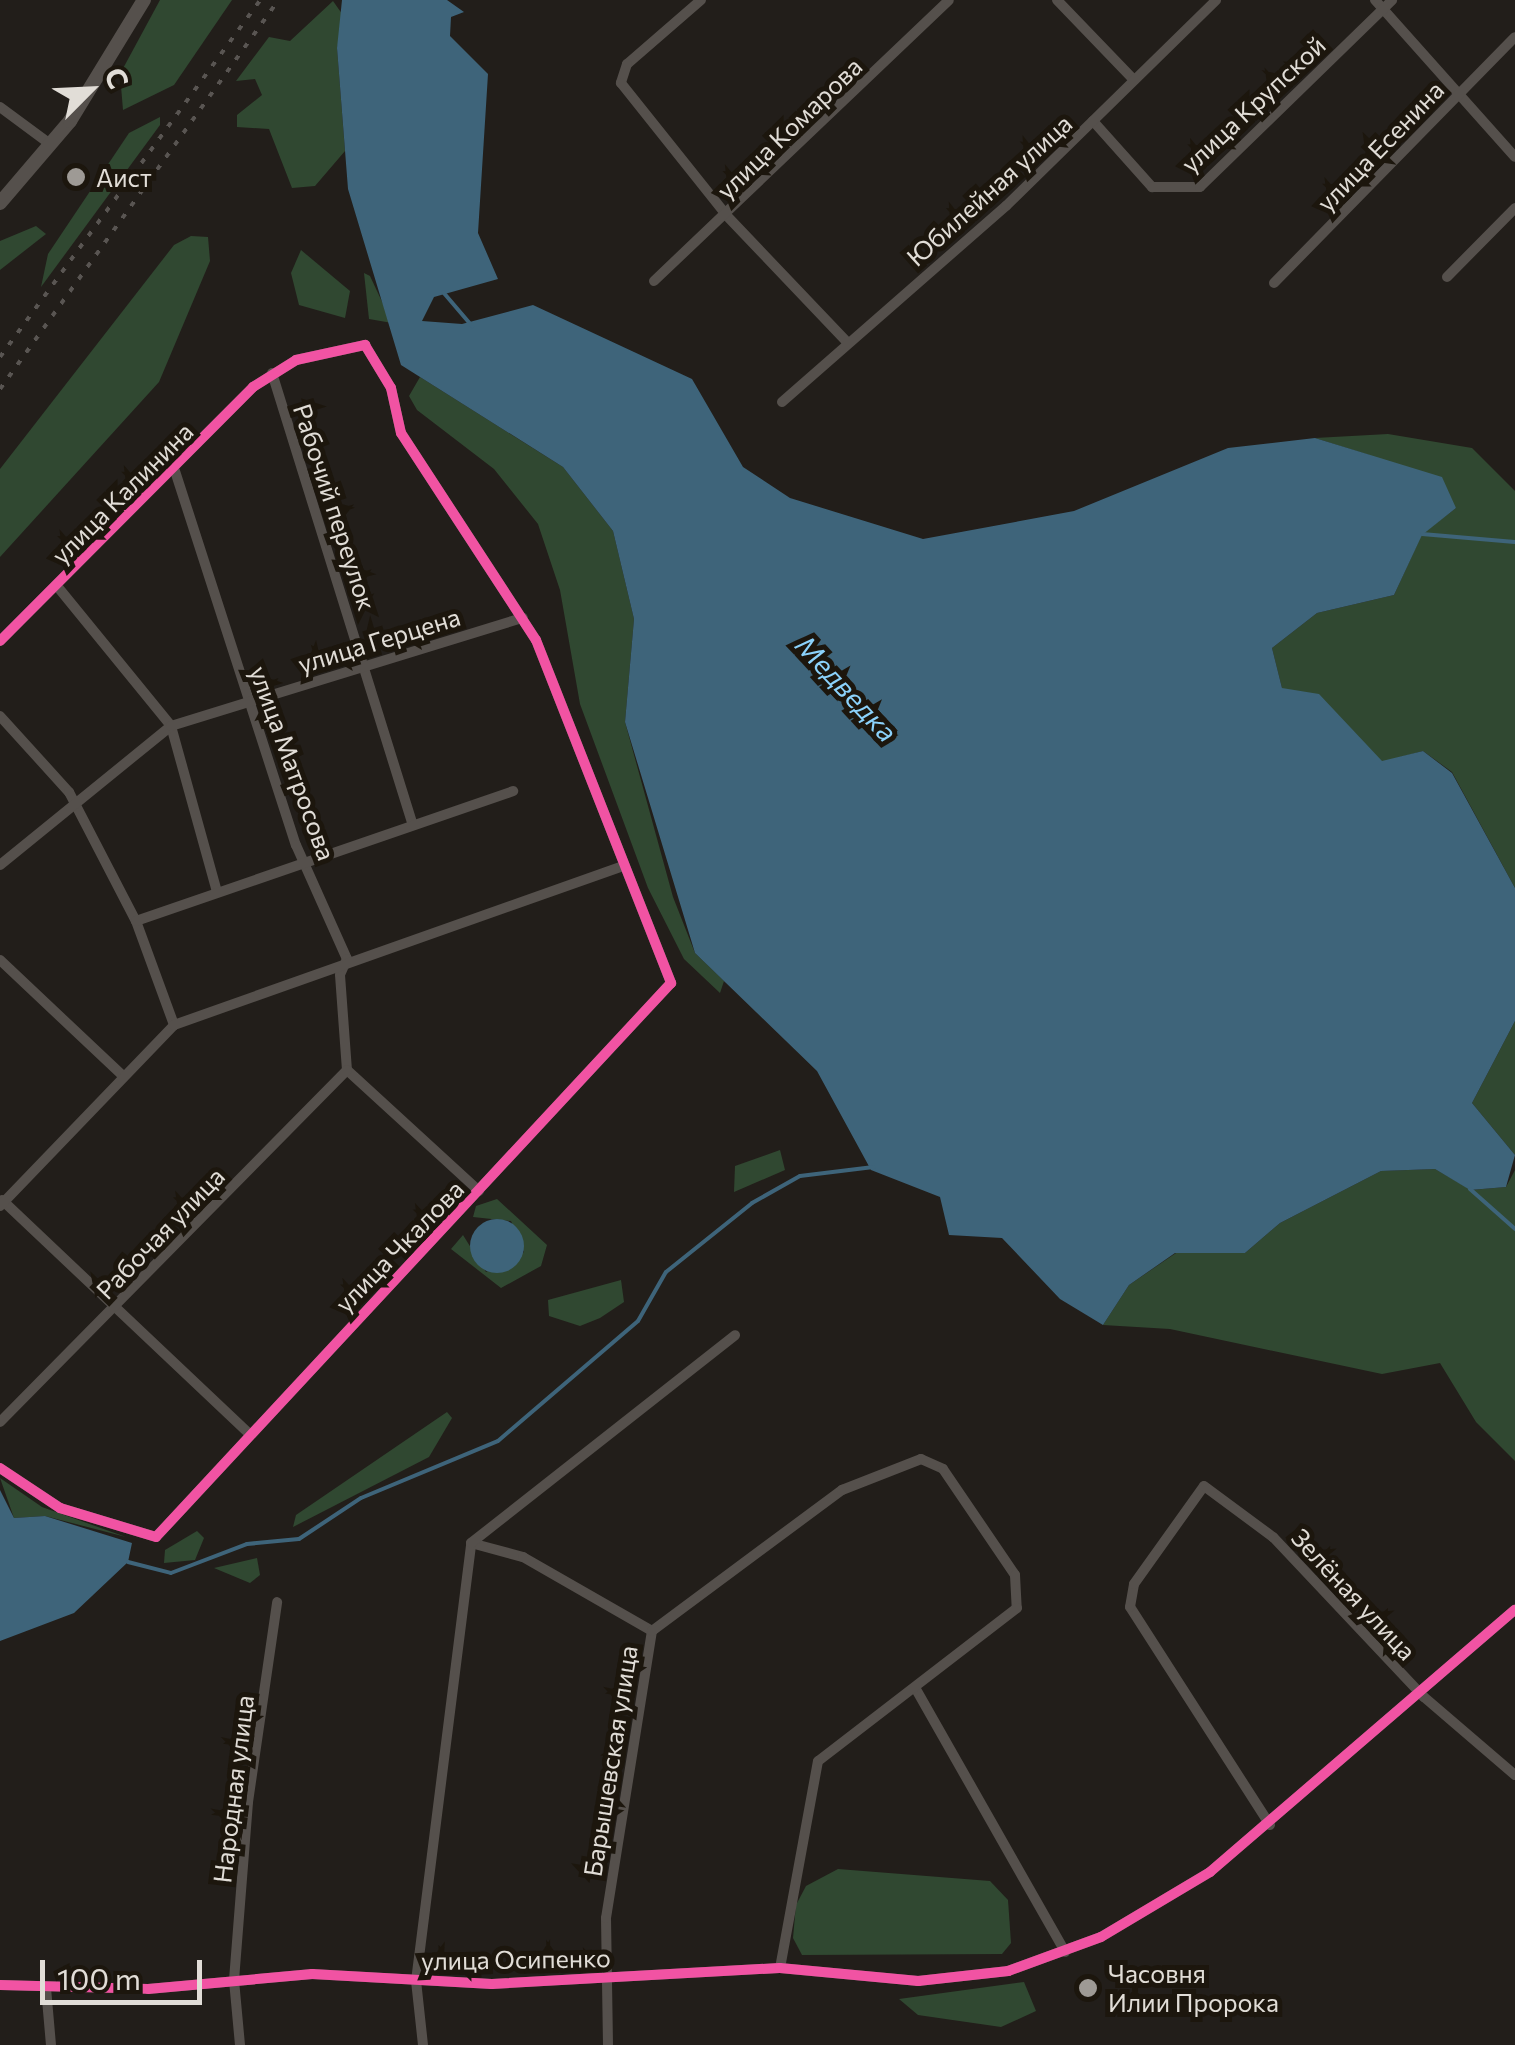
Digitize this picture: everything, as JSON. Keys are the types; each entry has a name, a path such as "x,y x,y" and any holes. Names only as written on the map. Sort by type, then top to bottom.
{"street":[{"path":"0,204 50,144 144,0"},
{"path":"701,0 627,64 627,94 727,216 847,342"},
{"name":"улица Комарова","path":"654,281 727,216 949,0"},
{"path":"1057,0 1134,80"},
{"name":"Юбилейная улица","path":"782,402 1093,122 1216,0"},
{"path":"1383,3 1515,157"},
{"name":"улица Крупской","path":"1093,122 1152,187 1200,188 1383,3"},
{"name":"улица Есенина","path":"1274,283 1515,37"},
{"path":"0,107 50,144"},
{"path":"1447,277 1515,208"},
{"path":"248,1433 2,1202 174,1025 622,866 523,618 402,434 391,388 365,345 272,372"},
{"name":"улица Калинина","path":"0,641 272,372"},
{"name":"Рабочий переулок","path":"272,372 413,825"},
{"name":"улица Матросова","path":"175,471 248,701 343,967 347,1070"},
{"path":"57,586 171,726 217,892"},
{"name":"улица Герцена","path":"0,865 70,799 171,726 523,618"},
{"path":"0,716 70,799 136,921 174,1025"},
{"path":"136,921 513,791"},
{"name":"улица Чкалова","path":"0,1468 60,1508 156,1537 248,1433 671,983 622,866"},
{"path":"0,960 123,1076"},
{"path":"347,1070 479,1191"},
{"name":"Рабочая улица","path":"0,1422 347,1070"},
{"path":"423,2045 416,1981 471,1542 735,1336"},
{"name":"Барышевская улица","path":"608,2045 600,1978 652,1631 842,1490 921,1458 943,1469 1020,1591 1017,1608 917,1691"},
{"name":"Зелёная улица","path":"1270,1825 1130,1608 1134,1584 1204,1486 1273,1537 1424,1696 1515,1775"},
{"path":"471,1542 523,1557 652,1631"},
{"name":"Народная улица","path":"240,2045 234,1980 277,1602"},
{"name":"улица Осипенко","path":"0,1985 46,1988 234,1980 600,1978 787,1970 948,1980 1064,1952 1186,1887 1270,1825 1424,1696 1515,1610"},
{"path":"787,1970 818,1761 917,1691 1064,1952"},
{"path":"46,1988 51,2045"}],"green space":[{"path":"160,0 232,0 174,85 123,110 120,74"},
{"path":"333,1 345,18 337,48 345,151 315,186 292,188 269,129 237,127 237,115 262,95 255,79 236,81 269,37 290,41"},
{"path":"160,117 160,125 41,287 48,254 129,133"},
{"path":"36,226 46,234 0,270 0,241"},
{"path":"191,236 208,237 210,261 159,382 0,557 0,469 174,245"},
{"path":"301,250 350,291 345,318 299,305 291,273"},
{"path":"364,273 370,276 392,323 369,319"},
{"path":"420,377 563,467 613,531 634,619 625,722 673,897 695,953 724,981 720,993 684,959 648,888 580,704 560,590 538,524 494,469 417,410 409,396"},
{"path":"1388,434 1472,448 1515,491 1515,888 1452,772 1423,751 1382,762 1282,688 1272,648 1317,613 1394,595 1422,534 1456,508 1369,455 1315,438"},
{"path":"1515,1021 1515,1155 1472,1103"},
{"path":"780,1150 785,1170 734,1192 735,1166"},
{"path":"1435,1169 1471,1190 1506,1187 1515,1170 1515,1461 1476,1422 1440,1363 1382,1374 1170,1329 1103,1325 1129,1285 1176,1253 1245,1253 1280,1223 1381,1171"},
{"path":"497,1199 547,1245 541,1266 501,1288 451,1249 463,1235 486,1272 524,1252 511,1221 473,1217 476,1206"},
{"path":"621,1280 624,1302 600,1318 580,1326 549,1316 548,1300"},
{"path":"447,1412 452,1418 429,1457 293,1527 296,1515"},
{"path":"0,1478 42,1507 126,1537 45,1516 14,1518"},
{"path":"197,1531 204,1538 195,1560 164,1563 165,1550"},
{"path":"257,1558 260,1575 250,1583 214,1568"},
{"path":"838,1869 990,1881 1008,1900 1011,1943 1002,1954 802,1955 793,1938 796,1905 806,1886"},
{"path":"1024,1982 1036,2011 1001,2027 918,2015 899,1999"}],"water":[{"path":"342,0 447,0 464,12 451,17 450,36 488,74 478,233 498,279 434,297 422,321 462,324 533,305 692,379 743,467 790,498 923,539 1074,511 1228,448 1315,438 1442,477 1456,508 1422,535 1394,595 1317,613 1272,648 1282,688 1319,694 1382,761 1423,751 1452,773 1515,888 1515,1021 1472,1103 1515,1155 1506,1187 1470,1190 1435,1169 1381,1171 1280,1223 1245,1253 1175,1253 1129,1285 1103,1325 1060,1299 1002,1238 949,1235 940,1197 871,1170 817,1071 695,953 625,722 634,619 613,531 563,467 401,365 348,189 337,48"},
{"path":"497,1219 516,1227 524,1246 516,1265 497,1273 478,1265 470,1246 478,1227"},
{"path":"0,1490 14,1518 45,1516 132,1543 128,1562 74,1613 0,1641"}],"waterway":[{"name":"Медведка","path":"443,292 472,326"},
{"path":"1422,534 1515,542"},
{"path":"128,1562 171,1573 247,1544 299,1539 361,1498 498,1441 638,1321 666,1272 752,1203 800,1176 873,1167"},
{"name":"Медведка","path":"1470,1189 1515,1229"}],"railway":[{"path":"0,357 260,0"},
{"path":"0,389 278,0"}],"cycle path":[{"path":"0,641 253,387 296,360 365,345 391,388 401,433 536,640 671,983 156,1537 60,1508 0,1468"},
{"path":"0,1985 148,1989 312,1974 492,1984 780,1968 918,1981 1008,1971 1101,1937 1210,1872 1515,1610"}],"place":[{"name":"Аист","path":"76,177"},
{"name":"Часовня Илии Пророка","path":"1088,1988"}]}
